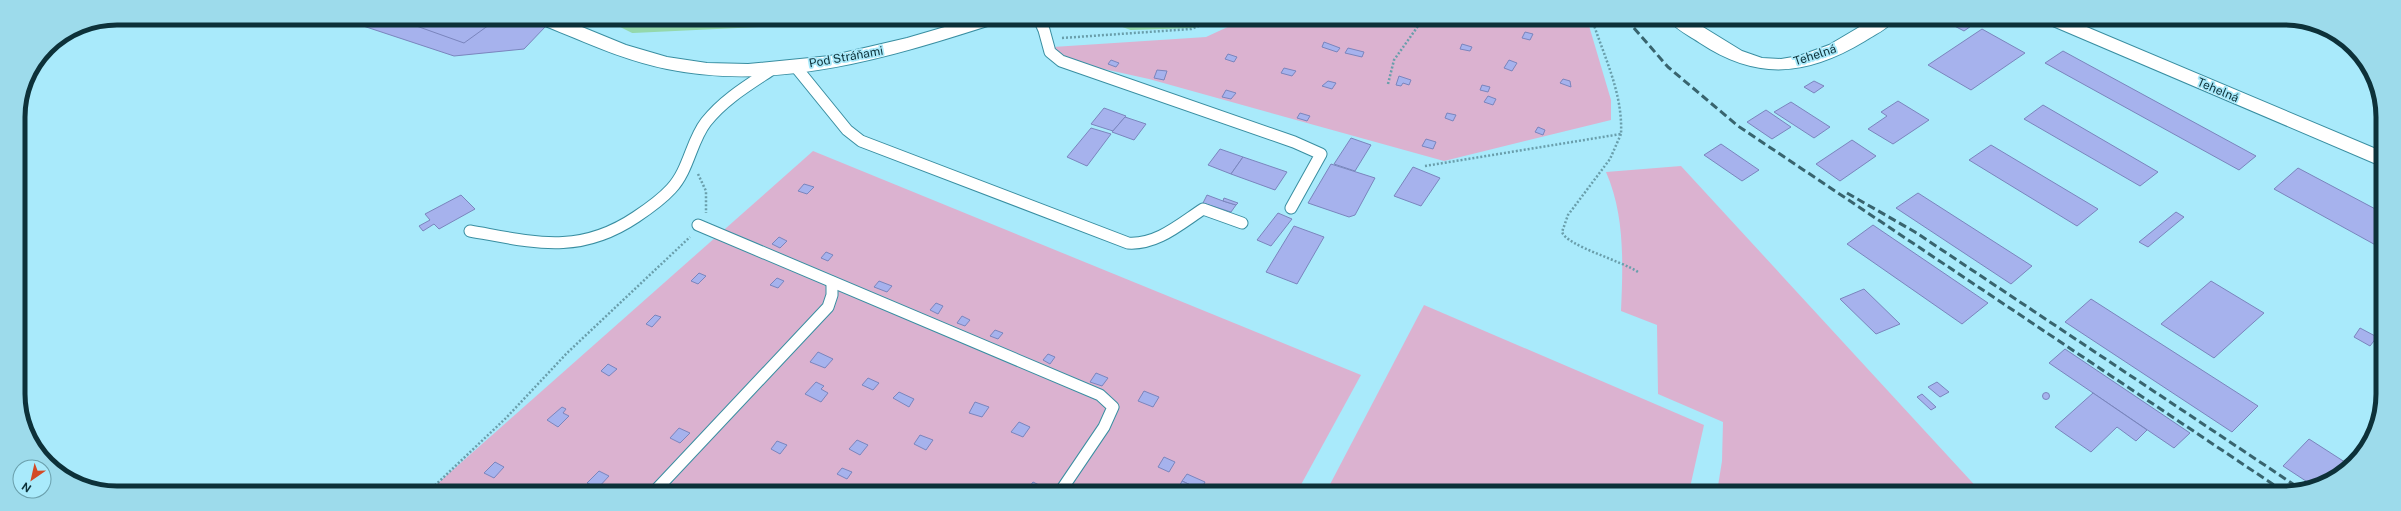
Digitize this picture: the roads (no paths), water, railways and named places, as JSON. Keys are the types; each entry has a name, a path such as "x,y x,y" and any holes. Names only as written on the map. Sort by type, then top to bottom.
{"street":[{"name":"Pod Stráňami","path":"561,25 654,60 698,69 774,68 795,66 862,55 904,46 971,25"},
{"name":"Tehelná","path":"1687,25 1741,58 1759,63 1780,65 1806,61 1828,53 1876,25"},
{"name":"Tehelná","path":"2067,25 2376,158"}],"lane":[{"path":"1042,25 1045,30 1048,51 1053,57 1061,61 1294,142 1320,154 1291,208"},
{"path":"795,66 847,130 861,141 1128,244 1135,245 1151,241 1203,209 1242,223"},
{"path":"470,230 534,242 582,242 615,231 645,211 671,189 690,158 706,123 733,95 774,68"},
{"path":"698,225 1100,395 1113,407 1104,427 1064,486"},
{"path":"660,486 828,307 832,295 832,282"}],"waterway":[{"path":"623,25 633,30 736,25"},
{"path":"1126,25 1131,27 1194,25"}],"railway":[{"path":"1631,25 1668,67 1738,126 2276,486"},
{"path":"1847,193 1915,232 2295,485"}]}
